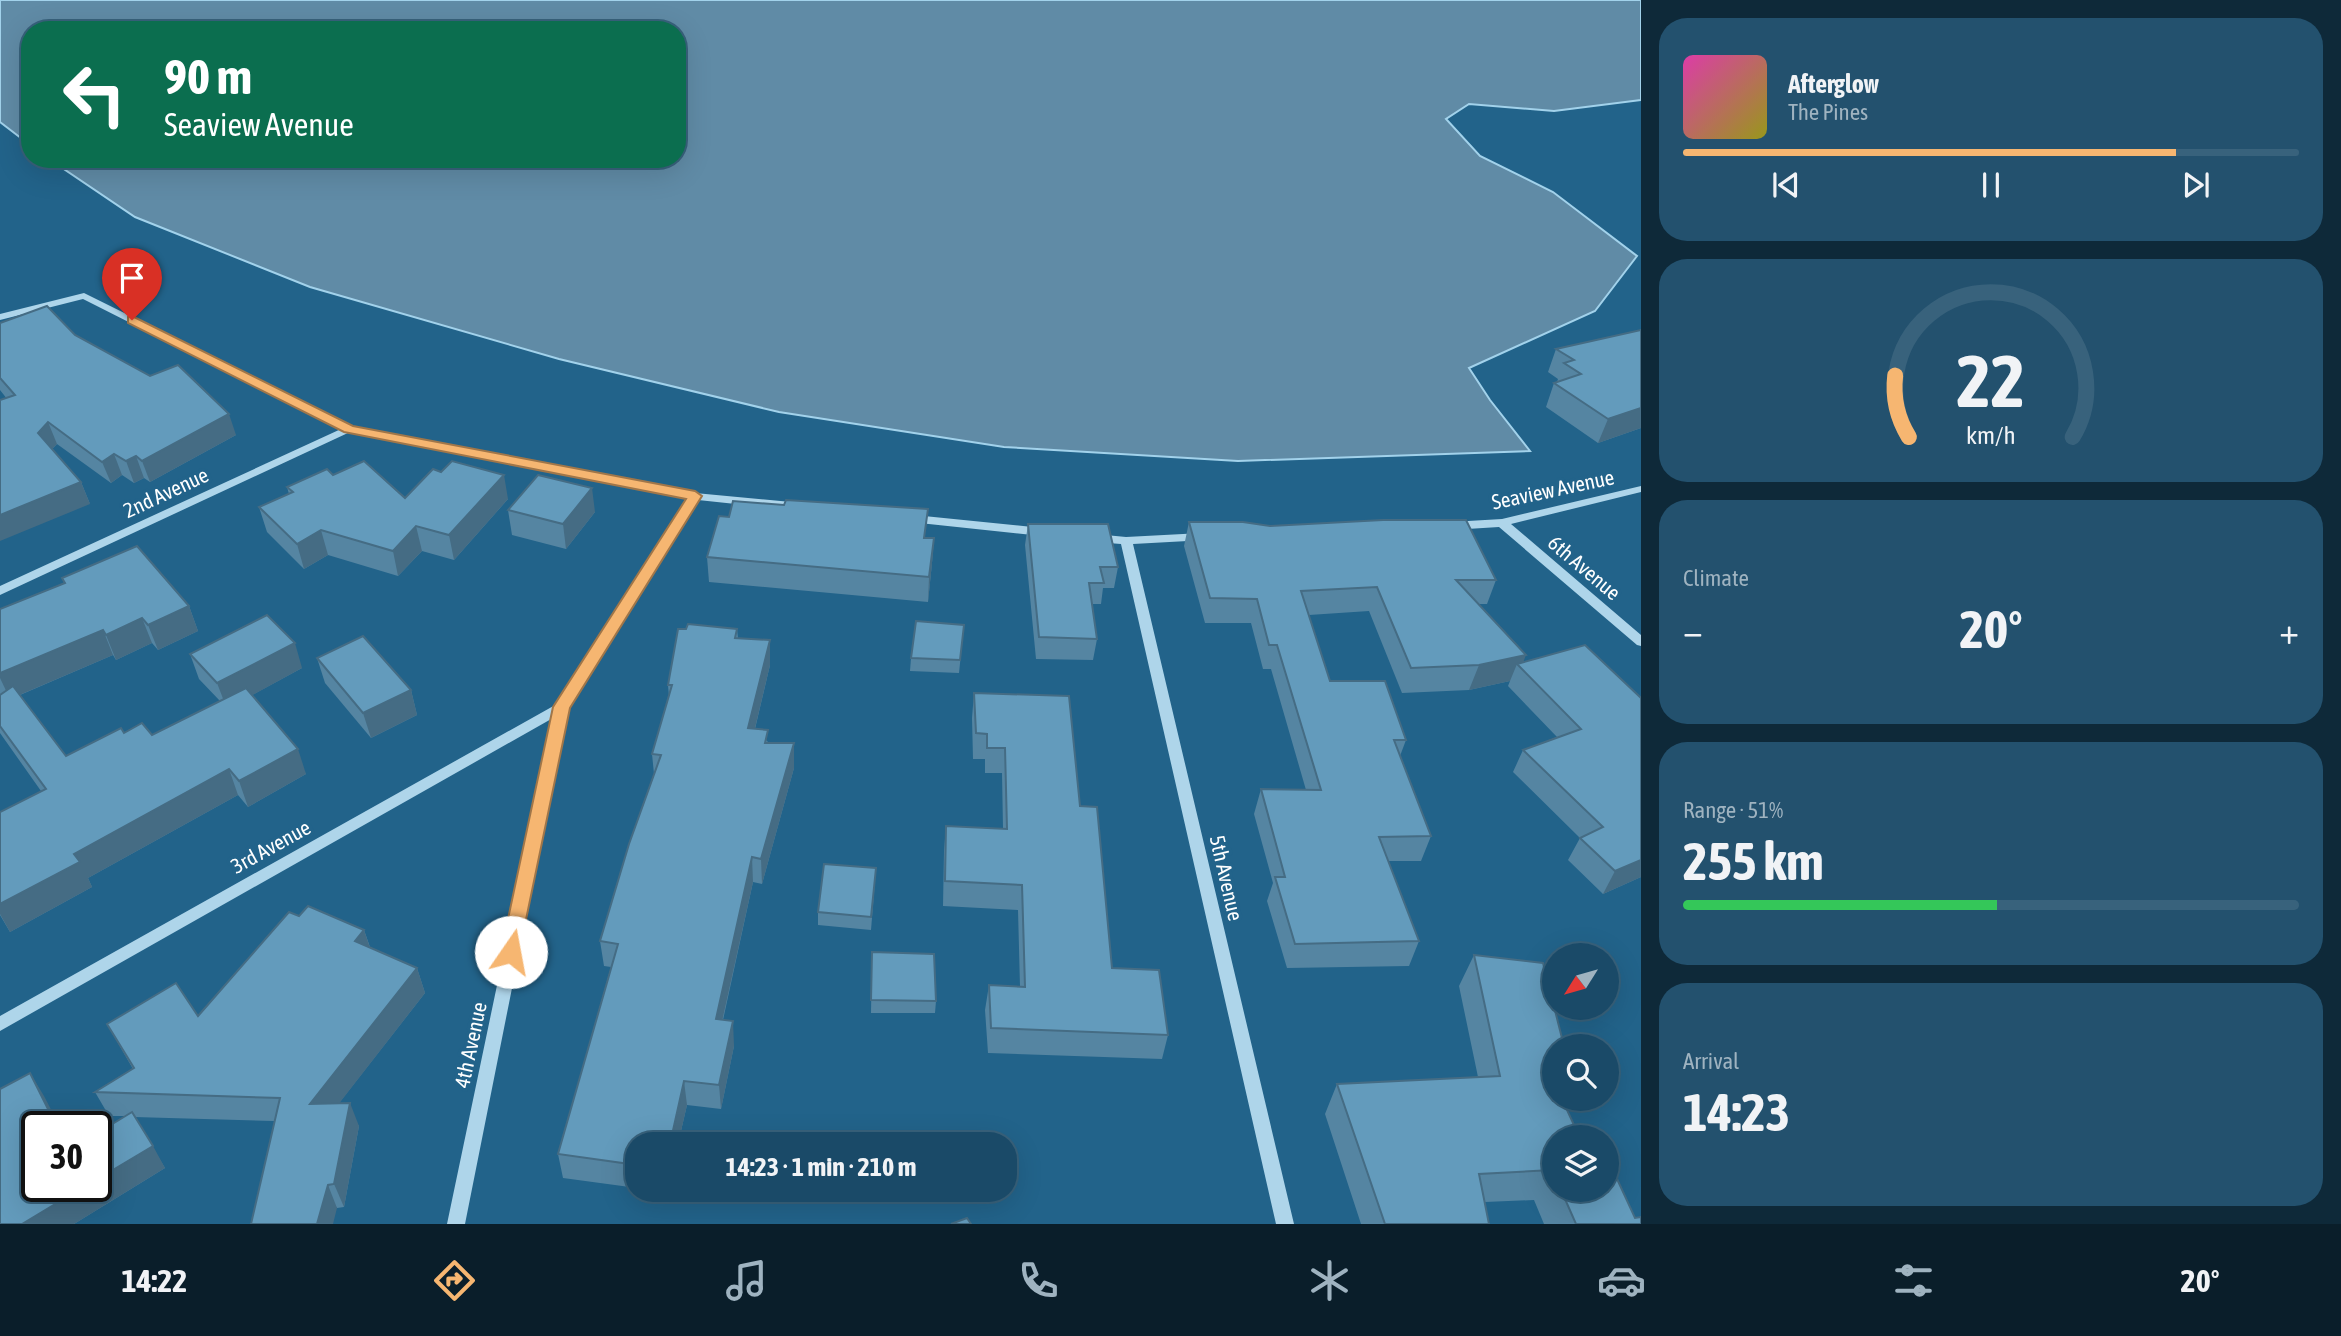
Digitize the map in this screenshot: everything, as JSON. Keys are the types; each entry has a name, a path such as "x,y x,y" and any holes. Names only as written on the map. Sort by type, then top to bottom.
{"street":[{"path":"0,317 84,296 349,429 695,496 803,507"},
{"name":"2nd Avenue","path":"0,591 349,429"},
{"name":"Seaview Avenue","path":"1433,527 1502,523 1641,489"},
{"name":"4th Avenue","path":"456,1224 562,707 695,496"},
{"path":"897,517 1059,534"},
{"name":"6th Avenue","path":"1502,523 1641,642"},
{"path":"1086,537 1126,541 1210,537"},
{"name":"5th Avenue","path":"1126,541 1285,1224"},
{"name":"3rd Avenue","path":"0,1024 562,707"}],"water":[{"path":"0,0 1641,0 1641,100 1554,111 1469,104 1446,119 1480,156 1553,192 1637,256 1595,311 1469,368 1530,451 1238,461 1004,447 779,412 559,359 310,287 135,217 62,168 686,168 686,21 21,21 21,138 0,122"}],"building":[{"path":"47,306 75,335 150,376 178,365 229,414 142,461 136,456 126,461 114,454 102,462 48,422 38,433 81,482 0,515 0,400 15,395 0,378 0,323"},
{"path":"1641,330 1641,408 1608,419 1554,383 1581,374 1564,363 1574,360 1556,349"},
{"path":"364,461 405,498 433,469 441,472 452,461 504,475 449,535 416,526 393,551 321,530 297,544 259,507 293,492 287,487 327,469 333,475"},
{"path":"538,475 592,488 563,524 508,510"},
{"path":"786,500 928,509 924,538 934,538 929,577 707,557 719,516 729,517 733,501 784,505"},
{"path":"1383,520 1466,520 1496,580 1456,580 1526,655 1479,665 1411,668 1377,587 1301,591 1330,681 1385,681 1406,740 1394,740 1431,836 1379,837 1419,941 1295,944 1275,877 1285,877 1261,789 1321,790 1277,645 1269,645 1257,599 1210,598 1189,522 1243,522 1270,526"},
{"path":"1028,524 1108,524 1118,567 1100,567 1104,583 1089,583 1097,639 1039,637"},
{"path":"137,546 189,606 148,625 142,618 106,635 103,630 0,673 0,609 65,583 62,578"},
{"path":"267,615 295,643 217,683 190,654"},
{"path":"916,621 964,625 960,660 911,658"},
{"path":"688,624 737,629 735,638 770,640 748,728 768,730 765,743 794,743 761,859 752,857 716,1019 733,1021 719,1085 684,1081 673,1132 625,1132 625,1163 558,1154 618,944 600,941 629,844 661,755 652,754 672,685 668,685 678,629 686,629"},
{"path":"363,636 411,690 363,713 317,658"},
{"path":"1585,645 1641,698 1641,860 1615,871 1580,838 1603,827 1523,750 1581,729 1517,664"},
{"path":"13,686 66,756 121,728 124,733 142,723 152,735 246,688 298,749 239,781 229,769 74,854 80,862 0,904 0,812 46,789 0,726 0,695"},
{"path":"974,693 1069,696 1080,806 1097,807 1112,968 1159,970 1168,1035 991,1028 989,985 1025,987 1022,885 945,881 946,826 1007,829 1005,748 987,748 987,734 976,733"},
{"path":"824,864 876,868 871,917 818,912"},
{"path":"308,906 364,930 355,941 417,968 310,1104 350,1103 334,1184 328,1185 317,1224 251,1224 280,1098 95,1092 134,1068 107,1024 176,983 198,1016 289,912 299,916"},
{"path":"872,952 934,954 936,1001 871,1000"},
{"path":"1474,955 1542,963 1542,1020 1557,1020 1561,1034 1542,1034 1542,1111 1568,1111 1574,1125 1542,1125 1542,1171 1479,1174 1489,1224 1385,1224 1337,1084 1500,1076"},
{"path":"30,1073 49,1111 21,1111 21,1202 58,1202 22,1224 0,1224 0,1089"},
{"path":"132,1112 153,1146 112,1170 112,1124"},
{"path":"1619,1183 1635,1218 1641,1217 1641,1224 1576,1224 1566,1202 1619,1202"},
{"path":"967,1218 971,1224 951,1224"}],"route":[{"path":"132,320 349,429 695,496 562,707 511,952"}]}
